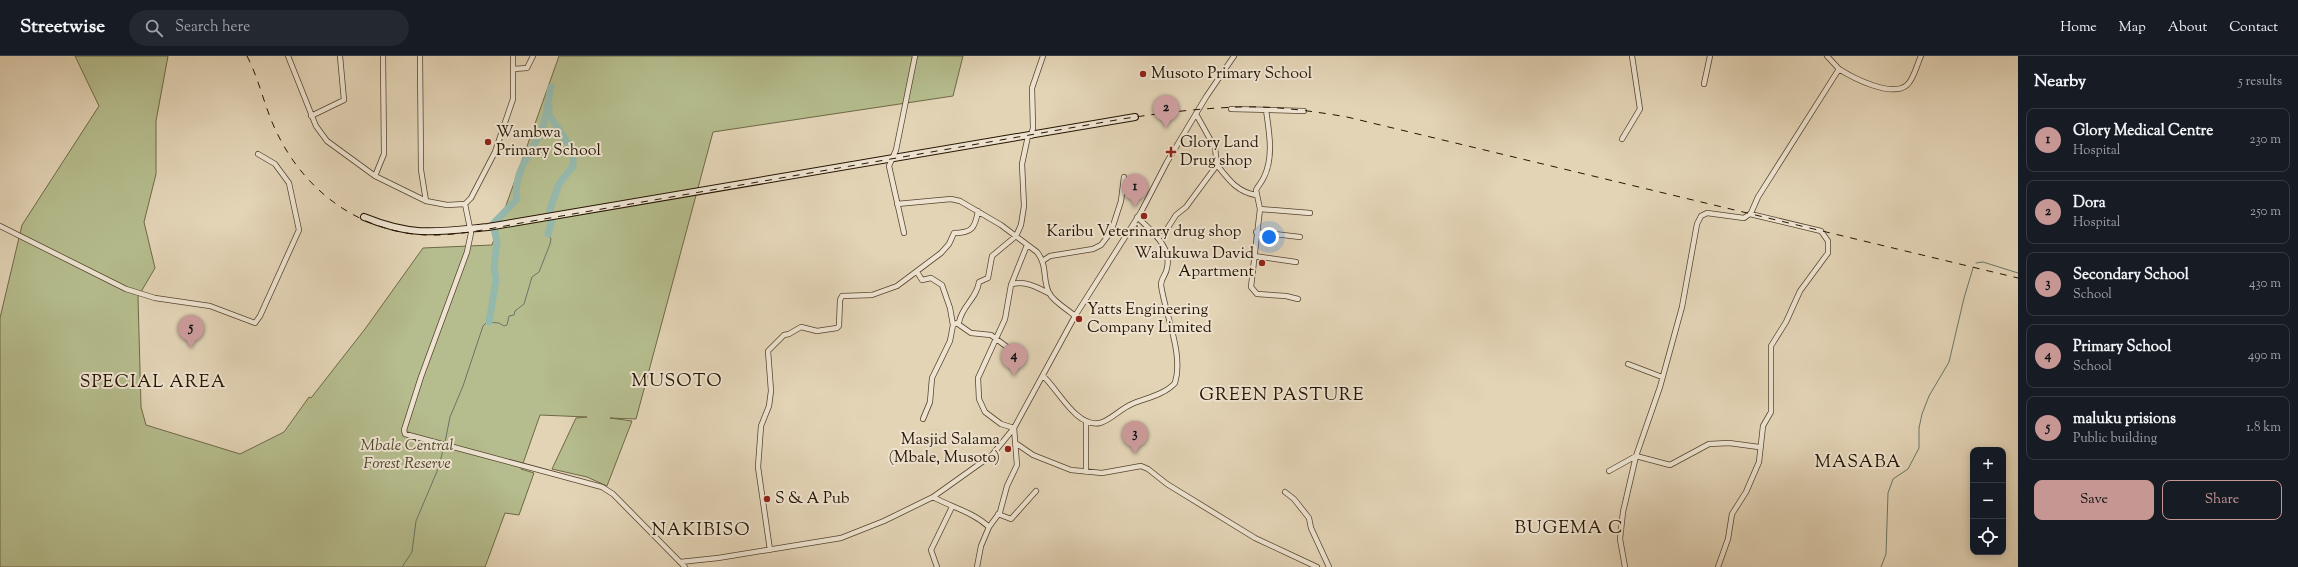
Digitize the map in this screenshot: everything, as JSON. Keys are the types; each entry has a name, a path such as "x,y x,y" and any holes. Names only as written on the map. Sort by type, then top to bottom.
{"main road":[{"path":"364,216 384,225 413,232 438,233 488,227 1136,117"}],"street":[{"path":"288,56 311,116 320,133 327,140 376,176 434,204 464,204 474,194 501,138 513,99 513,56"},
{"path":"311,116 344,100 340,56"},
{"path":"376,176 384,154 383,56"},
{"path":"420,56 421,170 426,201"},
{"path":"514,69 527,68 533,56"},
{"path":"904,233 889,166 894,159 915,56"},
{"path":"923,419 930,402 932,378 950,341 955,324 965,307 978,292 979,282 988,278 992,256 1016,236 1023,214 1024,180 1022,164 1029,136 1033,128 1031,100 1032,88 1042,56"},
{"path":"680,562 770,550 841,538 860,532 932,497 992,455 1014,428 1075,316 1108,266 1196,114 1234,56"},
{"path":"1622,139 1640,109 1632,56"},
{"path":"1704,84 1710,56"},
{"path":"1827,56 1839,69 1873,86 1900,87 1910,81 1921,56"},
{"path":"1625,567 1620,525 1636,456 1662,377 1682,307 1694,232 1699,219 1707,213 1742,218 1750,214 1839,69"},
{"path":"1231,109 1304,111"},
{"path":"1266,110 1270,144 1269,160 1264,177 1258,187 1256,195 1260,209 1256,232 1251,287 1254,292 1298,299"},
{"path":"1155,233 1168,229 1176,215 1186,207 1217,165 1218,158 1215,148 1196,114"},
{"path":"0,226 126,289 155,298 210,306 255,323 264,309 299,230 289,183 275,164 258,154"},
{"path":"1217,165 1239,190 1256,195"},
{"path":"1044,260 1050,256 1093,249 1101,245 1111,232 1120,201 1124,177"},
{"path":"897,204 951,199 965,203 1016,236 1044,260 1047,287 1050,294"},
{"path":"464,204 471,229 468,252 421,377 404,430 405,434 602,487 613,494 685,567"},
{"path":"1260,209 1310,213"},
{"path":"770,550 758,467 761,426 769,406 771,391 768,351 784,334 789,334 801,327 817,331 837,328 840,326 840,300 842,296 881,294 897,286 941,253 949,244 954,234 970,232 973,229 978,211"},
{"path":"1718,567 1728,539 1732,514 1746,492 1759,462 1759,447 1763,426 1769,417 1772,407 1771,346 1786,322 1800,291 1828,253 1829,243 1825,234 1818,230 1750,214"},
{"path":"1043,376 1062,400 1086,422 1100,423 1109,419 1118,411 1162,393 1175,383 1177,371 1172,331 1161,285 1161,278 1167,270 1168,254 1155,233 1137,217"},
{"path":"1256,232 1300,237"},
{"path":"1014,428 1001,424 992,415 987,414 979,399 978,378 1005,319 1011,286 1027,245"},
{"path":"1254,256 1296,262"},
{"path":"917,272 922,280 931,278 942,285 955,324 971,333 991,335 1011,350 1022,352"},
{"path":"1011,286 1019,283 1027,284 1050,294 1075,316"},
{"path":"1628,364 1662,377"},
{"path":"1086,422 1086,472"},
{"path":"977,567 981,546 989,527 998,514 1007,486 1017,465 1017,444 1014,428"},
{"path":"1609,471 1636,456 1670,465 1709,444 1729,443 1759,447"},
{"path":"1017,444 1029,453 1071,470 1109,473 1141,466 1148,469 1167,484 1254,538 1317,567"},
{"path":"998,514 1011,519 1036,491"},
{"path":"1285,492 1294,499 1309,518 1311,528 1329,567"},
{"path":"932,497 952,508 961,509 989,527"},
{"path":"937,567 931,550 952,508"}],"green space":[{"name":"Mbale Central Forest Reserve","path":"75,56 168,56 156,121 156,174 144,222 155,268 138,297 141,407 146,425 240,454 284,432 309,397 311,398 365,329 423,248 492,245 559,56 963,56 953,96 713,132 636,419 610,418 632,421 607,486 587,477 552,469 576,418 587,417 540,415 521,469 534,473 519,515 505,513 485,567 0,567 0,318 22,225 99,106"}],"waterway":[{"path":"489,322 496,280 494,266 497,242 493,224 517,199 516,189 521,170 543,127 551,87"},
{"path":"548,234 552,220 550,209 559,184 573,166 573,151 549,115 549,107"},
{"path":"445,442 450,417 463,386 483,326 487,322 499,323 504,326 507,325 509,316 514,315 515,311 524,304 532,277 539,272 550,244 551,239 548,234"},
{"path":"1976,263 1983,262 2018,273"},
{"path":"1881,567 1886,554 1888,493 1893,479 1908,469 1919,448 1919,428 1922,414 1929,396 1949,362 1964,298 1973,268"},
{"path":"402,567 412,552 416,521 438,469 444,447"}],"railway":[{"path":"247,56 256,75 273,125 291,157 306,177 323,194 343,209 388,229 412,234 438,235 480,230 1122,119 1196,110 1267,107 1294,109 1347,117 2018,278"}],"place":[{"name":"Musoto Primary School","path":"1143,74"},
{"name":"Dora","path":"1166,128"},
{"name":"Wambwa Primary School","path":"488,142"},
{"name":"Glory Land Drug shop","path":"1171,152"},
{"name":"Glory Medical Centre","path":"1135,207"},
{"name":"Karibu Veterinary drug shop","path":"1144,216"},
{"name":"Walukuwa David Apartment","path":"1262,263"},
{"name":"Yatts Engineering Company Limited","path":"1079,319"},
{"name":"maluku prisions","path":"191,348"},
{"name":"Primary School","path":"1014,376"},
{"name":"Masjid Salama (Mbale, Musoto)","path":"1008,449"},
{"name":"Secondary School","path":"1135,454"},
{"name":"S & A Pub","path":"767,499"}],"district":[{"name":"MUSOTO","path":"677,382"},
{"name":"SPECIAL AREA","path":"153,383"},
{"name":"GREEN PASTURE","path":"1282,396"},
{"name":"MASABA","path":"1858,463"},
{"name":"BUGEMA C","path":"1569,529"},
{"name":"NAKIBISO","path":"701,531"}]}
